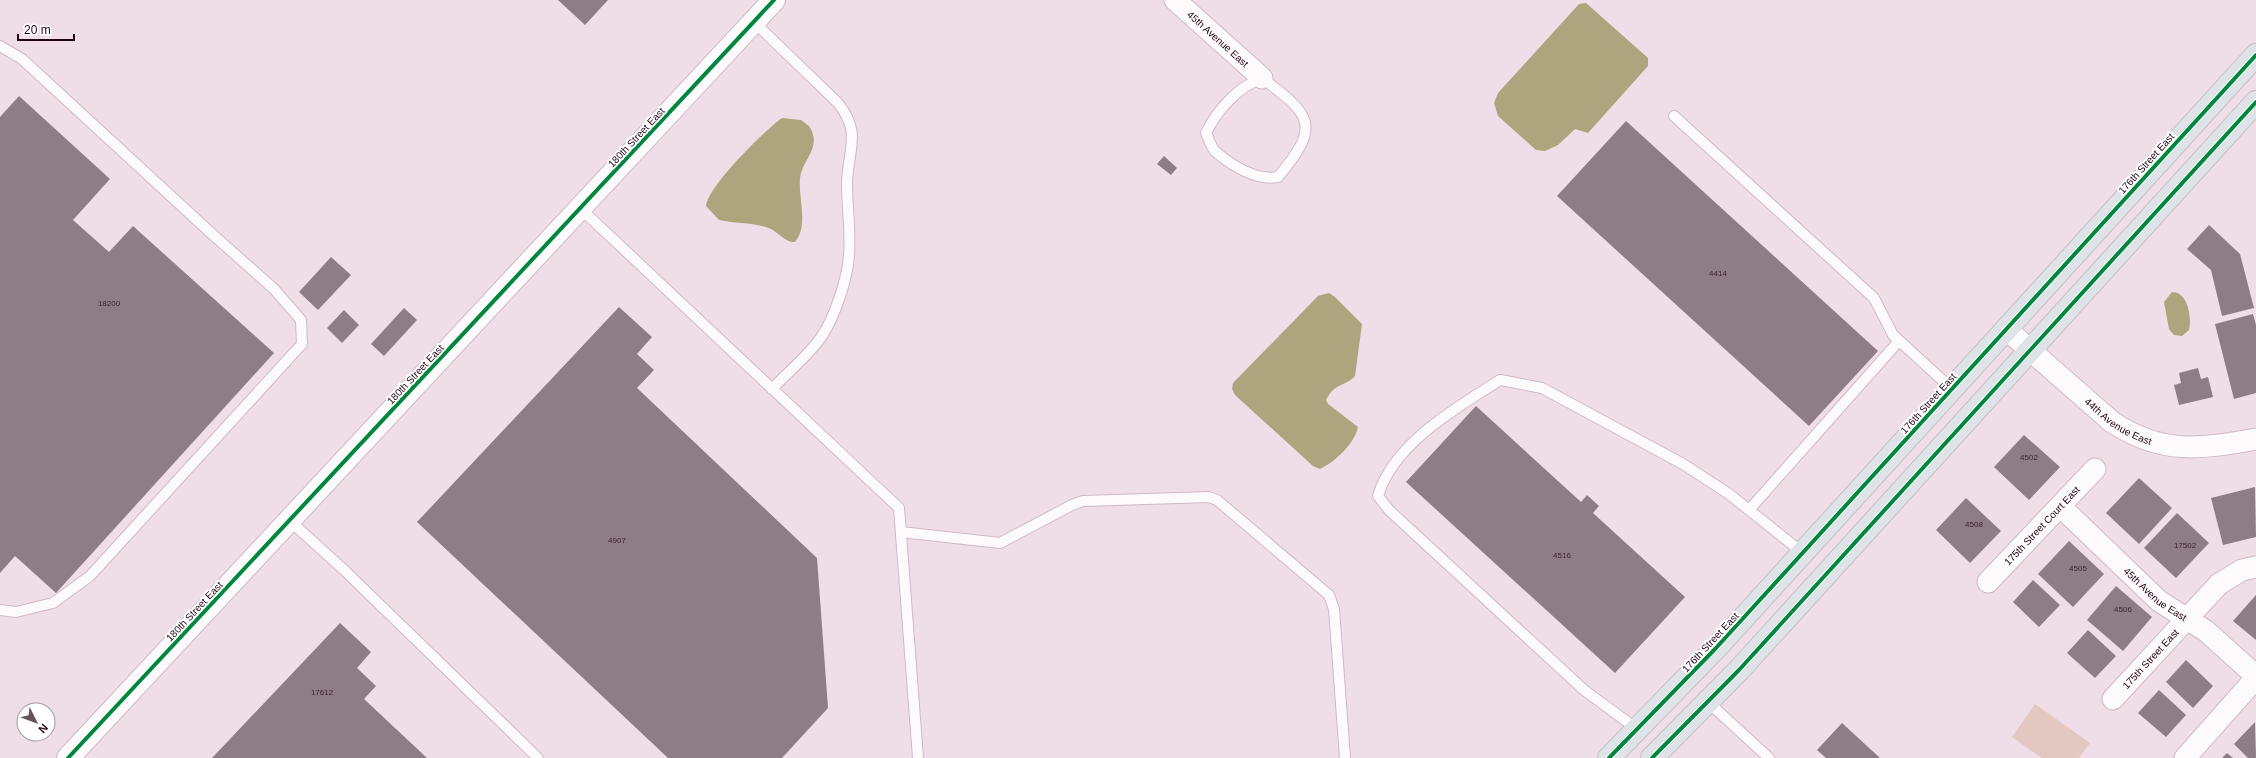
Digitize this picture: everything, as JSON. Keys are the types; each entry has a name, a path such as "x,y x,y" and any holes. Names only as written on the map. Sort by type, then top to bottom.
{"main road":[{"name":"176th Street East","path":"1609,758 1716,648 2256,54"},
{"path":"1652,758 1739,670 2256,102"}],"street":[{"name":"180th Street East","path":"68,758 774,0"},
{"name":"45th Avenue East","path":"1175,0 1262,78"},
{"name":"44th Avenue East","path":"2006,329 2112,422 2130,434 2166,446 2201,448 2256,439"},
{"name":"175th Street Court East","path":"1988,582 2094,469"},
{"name":"45th Avenue East","path":"2060,506 2159,601 2206,631 2256,677"},
{"name":"175th Street East","path":"2113,699 2187,618 2228,577 2242,570 2256,567"},
{"path":"2185,758 2256,677"}],"lane":[{"path":"754,22 838,103 847,114 852,124 847,182 850,234 846,278 822,336 772,389"},
{"path":"0,46 22,59 205,228 274,289 301,320 302,344 90,576 53,603 16,612 0,610"},
{"path":"1262,78 1294,103 1304,118 1305,134 1302,146 1278,177 1271,178 1254,176 1215,152 1206,133 1212,120 1230,100 1252,82 1262,78"},
{"path":"1674,116 1874,298 1893,335 1952,389"},
{"path":"580,209 899,508 918,758"},
{"path":"1749,510 1899,341"},
{"path":"1637,729 1584,690 1389,510 1378,496 1383,480 1408,447 1459,406 1500,380 1542,388 1683,464 1729,494 1803,553"},
{"path":"901,532 1000,543 1083,501 1209,496 1217,500 1329,596 1334,609 1345,758"},
{"path":"289,520 343,569 538,758"},
{"path":"1708,702 1769,758"}],"shaded area":[{"path":"1586,3 1648,58 1648,66 1588,133 1575,129 1558,145 1545,151 1536,150 1498,116 1494,103 1498,93 1579,4"},
{"path":"782,118 801,120 809,126 814,140 813,147 804,165 800,178 802,220 799,235 795,242 789,241 771,229 765,227 719,220 706,206 709,197 716,186 738,159 763,134"},
{"path":"2172,292 2182,296 2188,306 2190,319 2189,330 2182,336 2174,335 2169,329 2164,302"},
{"path":"1329,293 1362,324 1355,376 1348,382 1336,387 1329,394 1326,400 1328,404 1358,427 1353,439 1344,451 1332,462 1320,469 1313,466 1235,395 1232,389 1233,383 1318,296"},
{"path":"2035,704 2090,743 2079,758 2042,758 2012,737"}],"building":[{"path":"558,0 608,0 585,25"},
{"path":"19,96 110,179 73,220 109,252 133,226 274,353 56,593 15,556 0,573 0,117"},
{"path":"1626,121 1878,351 1809,426 1557,196"},
{"path":"1164,156 1177,168 1171,175 1157,164"},
{"path":"2209,225 2240,254 2254,308 2222,316 2211,270 2187,249"},
{"path":"331,257 351,275 318,310 299,292"},
{"path":"619,307 652,337 637,354 654,370 637,388 817,558 828,708 782,758 668,758 417,522"},
{"path":"404,308 417,320 384,356 371,344"},
{"path":"344,310 359,325 342,343 327,328"},
{"path":"2253,314 2256,325 2256,393 2234,399 2215,324"},
{"path":"2198,368 2201,379 2208,377 2213,397 2179,405 2174,385 2181,383 2179,373"},
{"path":"1476,406 1581,502 1587,495 1599,506 1593,513 1685,597 1615,673 1406,482"},
{"path":"2024,435 2060,467 2029,500 1994,467"},
{"path":"2139,478 2172,508 2139,544 2106,513"},
{"path":"2255,487 2256,537 2223,545 2211,498"},
{"path":"1966,498 2001,531 1970,563 1936,530"},
{"path":"2177,513 2209,543 2176,578 2144,548"},
{"path":"2069,541 2104,574 2073,607 2038,574"},
{"path":"2033,580 2060,605 2039,627 2013,602"},
{"path":"2116,586 2152,617 2123,651 2087,620"},
{"path":"2256,595 2256,640 2233,621"},
{"path":"340,623 371,652 357,668 376,686 364,699 427,758 212,758"},
{"path":"2088,630 2116,656 2095,678 2067,653"},
{"path":"2186,660 2213,686 2193,708 2166,682"},
{"path":"2159,690 2186,715 2166,737 2138,713"},
{"path":"2255,722 2256,758 2248,758 2234,744"},
{"path":"1842,723 1880,758 1826,758 1817,750"},
{"path":"2227,753 2233,758 2222,758"}],"cycle path":[{"path":"68,758 774,0"},
{"path":"1609,758 1716,648 2256,55"},
{"path":"1652,758 1739,670 2256,102"}]}
